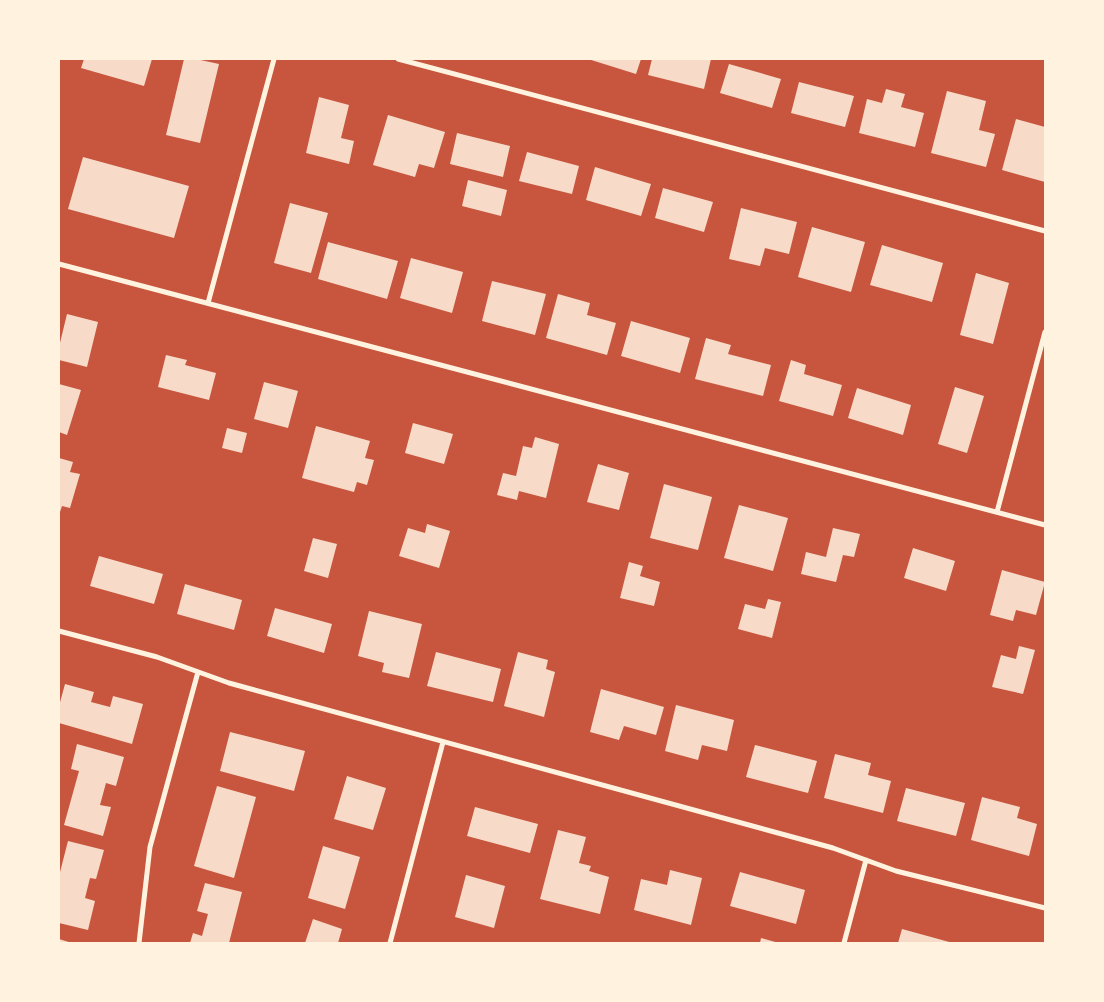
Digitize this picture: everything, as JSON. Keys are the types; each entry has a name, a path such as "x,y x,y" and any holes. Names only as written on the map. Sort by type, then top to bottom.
{"street":[{"path":"208,303 274,59"},
{"path":"398,59 1045,231"},
{"path":"59,264 1045,525"},
{"path":"997,512 1045,332"},
{"path":"59,631 157,657 229,683 833,848 896,870 1045,908"},
{"path":"139,943 150,847 198,672"},
{"path":"390,943 443,742"},
{"path":"844,943 866,860"}],"building":[{"path":"84,59 152,59 144,86 81,68"},
{"path":"184,59 196,59 219,64 200,143 166,135"},
{"path":"588,59 641,59 636,74"},
{"path":"652,59 711,59 704,89 648,75"},
{"path":"729,64 781,79 772,108 720,93"},
{"path":"799,82 854,96 845,127 791,113"},
{"path":"886,89 905,94 901,107 924,113 915,147 859,133 867,99 882,103"},
{"path":"947,91 986,101 979,130 995,134 986,167 931,153"},
{"path":"319,97 349,105 341,138 354,141 349,164 306,153"},
{"path":"388,115 445,132 434,168 419,164 415,177 373,165"},
{"path":"1016,119 1045,127 1045,182 1002,170"},
{"path":"457,133 510,146 503,177 450,164"},
{"path":"527,152 579,166 572,194 519,181"},
{"path":"83,157 189,186 174,238 68,209"},
{"path":"595,167 651,184 641,216 586,200"},
{"path":"468,180 507,190 501,216 462,206"},
{"path":"663,188 713,202 704,232 655,218"},
{"path":"290,203 328,213 311,273 274,263"},
{"path":"741,208 797,222 789,254 765,248 760,266 729,259"},
{"path":"812,227 865,242 851,292 798,277"},
{"path":"328,242 398,261 387,299 318,279"},
{"path":"882,245 943,263 932,302 870,285"},
{"path":"411,258 463,272 452,313 400,298"},
{"path":"976,273 1009,283 993,344 960,335"},
{"path":"492,281 546,294 535,335 482,321"},
{"path":"558,294 590,303 587,315 616,323 607,355 546,338"},
{"path":"67,314 98,322 87,367 59,360 59,347"},
{"path":"631,321 690,338 680,373 621,356"},
{"path":"706,338 731,345 728,354 771,365 763,396 695,379"},
{"path":"166,355 187,360 185,365 216,373 209,400 158,387"},
{"path":"791,360 806,365 804,374 842,385 833,416 779,401"},
{"path":"264,382 298,391 288,428 254,419"},
{"path":"59,384 81,390 67,435 59,432"},
{"path":"955,387 984,396 967,453 938,444"},
{"path":"857,388 911,405 903,435 848,418"},
{"path":"413,423 453,434 444,464 405,453"},
{"path":"316,426 370,441 365,458 374,460 367,485 357,482 354,492 302,478"},
{"path":"227,428 247,433 242,453 222,448"},
{"path":"535,437 559,444 546,498 519,491 517,500 497,495 503,473 516,476 523,446 532,448"},
{"path":"59,458 73,462 70,472 80,474 70,508 62,506 59,515"},
{"path":"598,464 629,473 619,510 587,502"},
{"path":"664,484 712,497 698,550 650,538"},
{"path":"739,505 788,518 773,571 724,558"},
{"path":"427,524 450,531 439,568 399,556 408,528 425,533"},
{"path":"833,528 860,534 854,557 843,555 836,582 801,574 806,552 826,557"},
{"path":"313,538 337,544 328,578 304,571"},
{"path":"913,548 955,561 946,591 904,578"},
{"path":"99,556 163,574 154,604 90,586"},
{"path":"629,562 643,566 640,576 660,582 654,606 620,598"},
{"path":"1002,570 1045,582 1036,615 1016,610 1013,621 990,615"},
{"path":"185,584 242,600 234,630 177,614"},
{"path":"768,599 781,602 772,638 738,629 745,604 765,609"},
{"path":"275,608 332,624 324,653 267,636"},
{"path":"369,611 422,624 409,678 382,672 384,663 358,656"},
{"path":"1019,646 1035,650 1023,694 992,687 1001,655 1016,659"},
{"path":"436,652 501,669 493,702 427,686"},
{"path":"518,652 548,660 546,669 555,672 544,717 504,706"},
{"path":"65,684 94,692 91,702 110,707 113,696 143,704 132,744 59,723 59,706"},
{"path":"601,689 664,707 656,735 624,726 619,740 590,732"},
{"path":"676,705 734,720 727,751 702,745 698,760 665,751"},
{"path":"230,732 305,751 294,791 220,771"},
{"path":"77,744 124,757 116,786 106,783 100,805 111,807 103,836 64,825 79,771 71,769"},
{"path":"755,745 817,761 808,793 746,777"},
{"path":"835,754 871,763 868,775 891,781 883,813 824,798"},
{"path":"347,776 386,788 373,830 334,819"},
{"path":"217,786 256,797 234,878 194,866"},
{"path":"906,788 965,803 956,836 897,821"},
{"path":"982,797 1020,807 1017,818 1037,824 1029,856 971,840"},
{"path":"475,807 538,824 530,853 467,836"},
{"path":"558,830 586,837 579,863 591,866 589,871 609,877 600,914 540,899"},
{"path":"68,841 104,850 96,879 90,878 85,898 95,901 88,930 59,923 59,876"},
{"path":"323,846 360,857 345,909 308,898"},
{"path":"670,870 702,878 691,925 634,910 641,879 667,885"},
{"path":"740,872 805,890 796,924 730,906"},
{"path":"466,875 505,886 494,928 455,917"},
{"path":"205,883 242,892 229,943 190,943 193,933 202,936 208,914 197,911"},
{"path":"313,919 342,929 338,943 305,943"},
{"path":"902,929 953,943 898,943"},
{"path":"761,938 779,943 760,943"},
{"path":"59,939 72,943 59,943"}]}
